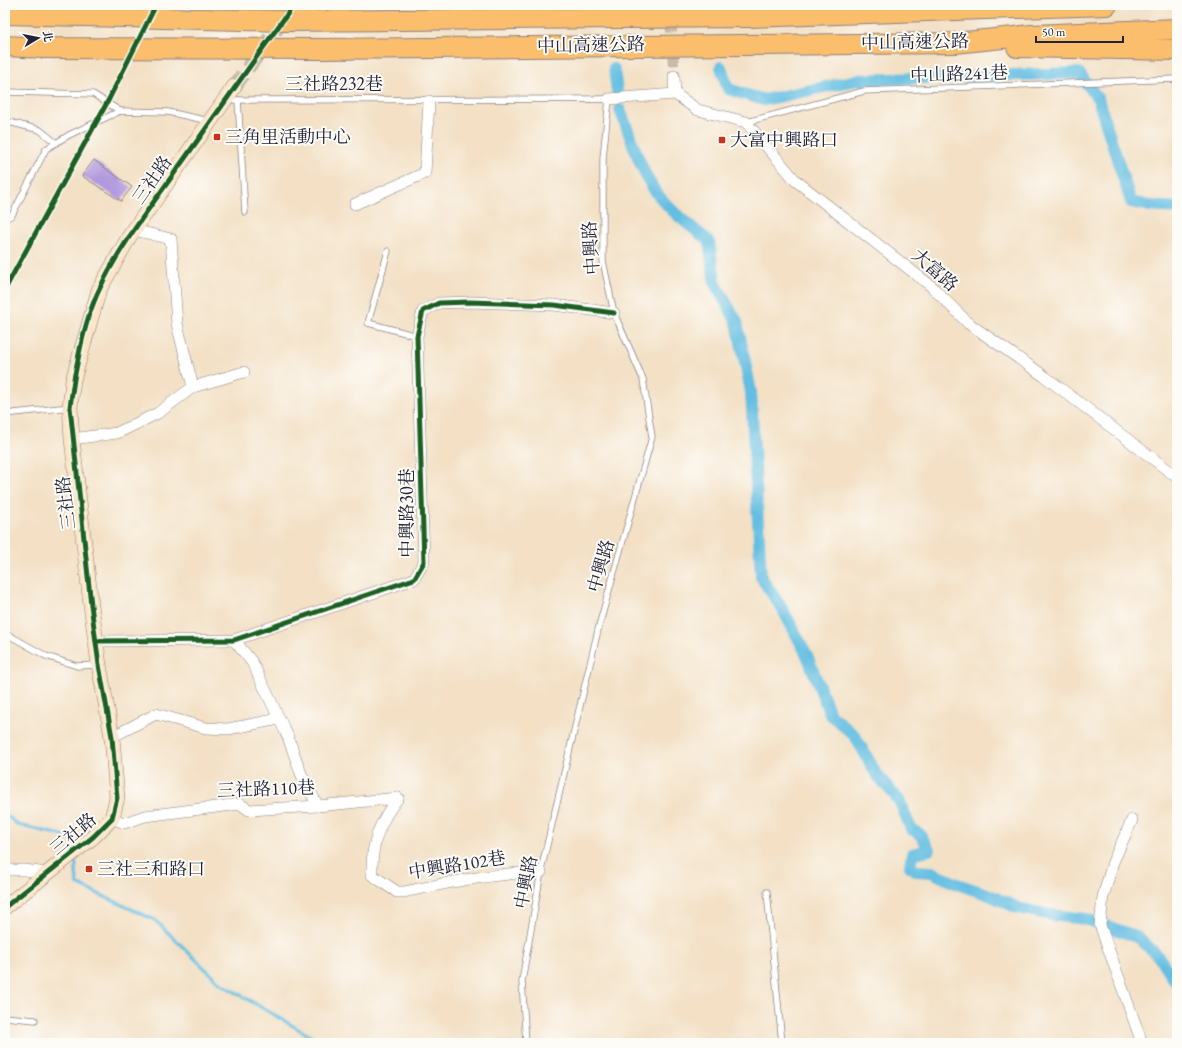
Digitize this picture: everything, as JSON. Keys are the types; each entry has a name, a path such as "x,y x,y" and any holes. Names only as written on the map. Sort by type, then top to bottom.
{"highway":[{"name":"中山高速公路","path":"5,14 285,20 750,17 1107,5"},
{"name":"中山高速公路","path":"5,46 52,48 322,49 955,43 1032,35 1177,29"},
{"path":"955,43 1037,48 1177,50"}],"street":[{"path":"674,76 675,94"},
{"path":"609,99 675,94 698,110 746,122"},
{"name":"三社路","path":"5,907 75,852 112,818 117,798 112,737 99,665 72,438 70,407 73,380 99,290 134,230 211,122 232,96"},
{"path":"355,204 425,173 429,101"},
{"name":"大富路","path":"746,122 795,180 931,286 968,323 1044,376 1177,477"},
{"path":"134,230 171,239 177,324 193,387"},
{"name":"中興路30巷","path":"96,641 234,640 414,579 424,562 417,336 423,311 439,303 554,305 614,313"},
{"path":"72,438 117,433 158,413 193,387 244,372"},
{"path":"234,640 252,662 279,718 302,776 318,806"},
{"path":"112,737 156,714 206,728 228,729 279,718"},
{"name":"中興路102巷","path":"398,798 385,814 375,840 371,858 372,875 397,892 488,876 541,872"},
{"name":"三社路110巷","path":"112,818 124,823 145,816 240,804 249,810 318,806 398,798"},
{"path":"1132,820 1113,862 1103,897 1100,925 1142,1043"},
{"path":"5,870 24,870 47,873"}],"lane":[{"name":"中山路241巷","path":"746,122 864,91 1177,79"},
{"path":"5,92 93,94 120,111"},
{"path":"232,96 245,212"},
{"name":"三社路232巷","path":"232,96 429,101 609,99"},
{"name":"中興路","path":"526,1043 522,981 541,872 599,626 652,436 643,379 614,313 603,261 603,158 609,99"},
{"path":"5,219 12,215 46,149 120,111 168,112 211,122"},
{"path":"5,122 40,130 56,143"},
{"path":"388,251 368,323 417,336"},
{"path":"5,414 70,407"},
{"path":"5,633 46,656 78,666 99,665"},
{"path":"767,892 782,1043"},
{"path":"5,1017 35,1020"}],"building":[{"path":"94,160 132,187 121,201 82,176"}],"waterway":[{"path":"721,67 728,89 764,100 857,80 1079,73 1098,99 1131,202 1150,206 1177,208"},
{"path":"614,69 617,91"},
{"path":"620,110 644,172 655,191 674,212 709,241 715,283 737,322 751,392 761,577 783,610 807,655 830,714 855,736 877,775 899,800 911,829 920,834 929,850 912,854 910,866 916,871 932,872 957,884 987,894 1018,908 1051,915 1086,919 1138,937 1158,956 1177,984"},
{"path":"5,814 18,825 74,838 75,846"},
{"path":"75,856 77,884 155,920 220,983 322,1043"}],"tunnel":[{"path":"234,87 294,5"},
{"path":"670,5 674,76"}],"cycle path":[{"path":"5,289 109,99 156,5"},
{"path":"5,907 93,837 112,818 117,798 112,737 99,665 91,605 70,407 74,379 84,332 99,290 126,241 294,5"},
{"path":"96,641 234,640 414,579 424,562 417,336 423,311 439,303 470,302 554,305 614,313"}],"place":[{"name":"三角里活動中心","path":"217,137"},
{"name":"大富中興路口","path":"722,140"},
{"name":"三社三和路口","path":"89,869"}]}
